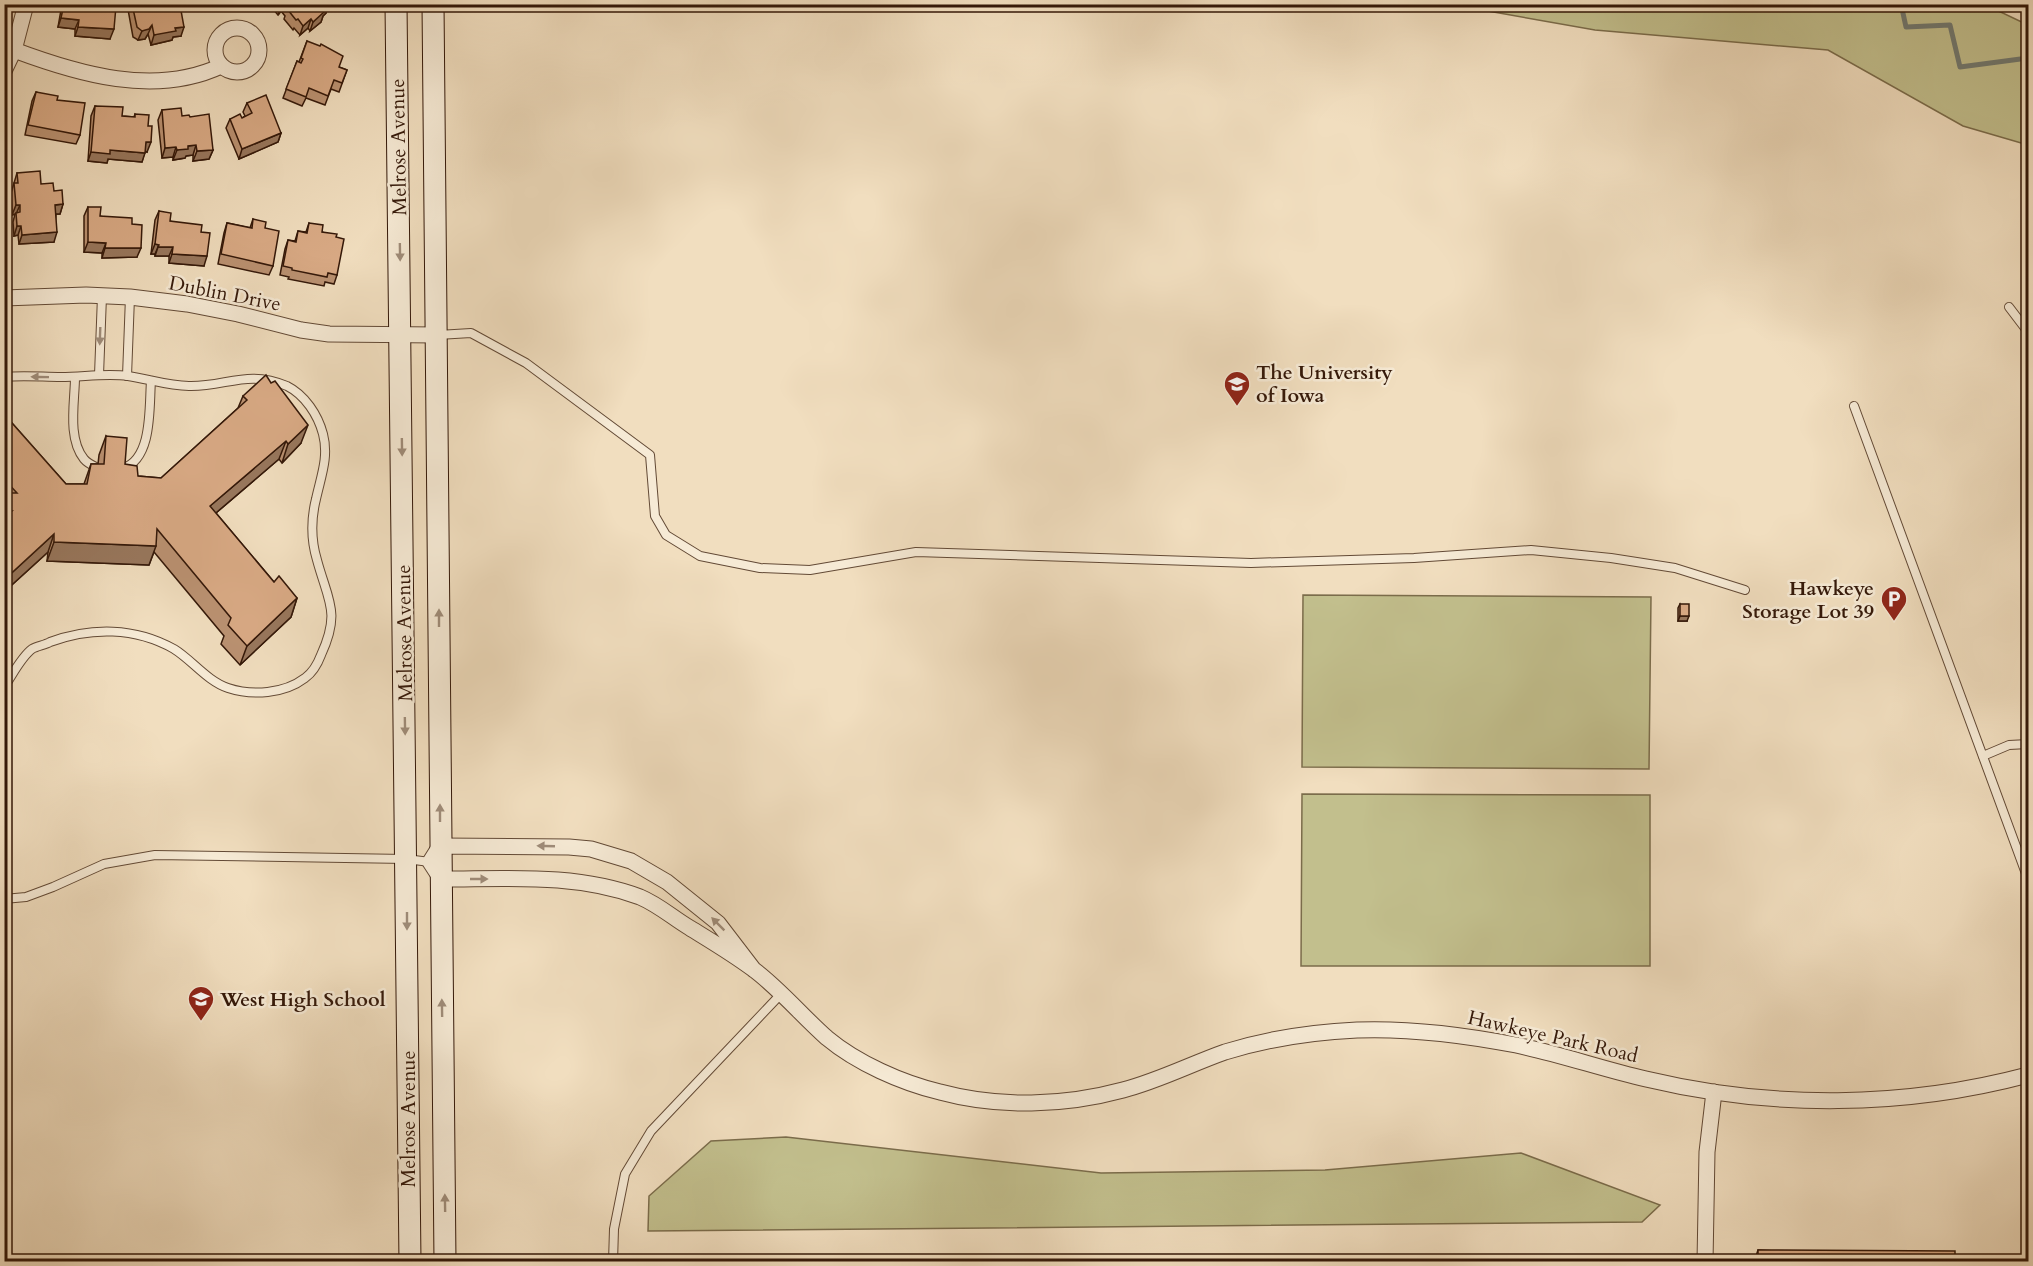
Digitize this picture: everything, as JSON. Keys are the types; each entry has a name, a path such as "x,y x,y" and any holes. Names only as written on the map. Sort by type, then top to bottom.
{"main road":[{"name":"Melrose Avenue","path":"396,4 410,1262"},
{"name":"Melrose Avenue","path":"433,4 437,335 437,862 445,1262"}],"street":[{"path":"4,71 14,50 26,4"},
{"path":"14,50 82,72 135,80 177,79 203,74 221,66"},
{"name":"Dublin Drive","path":"4,298 130,297 187,304 301,330 330,334 437,335"},
{"name":"Hawkeye Park Road","path":"437,862 569,847 591,849 631,861 667,882 718,923 754,970"},
{"name":"Hawkeye Park Road","path":"437,862 575,881 645,899 754,970 831,1041 873,1067 909,1083 941,1093 979,1100 1047,1103 1087,1098 1125,1090 1229,1051 1284,1038 1359,1030 1453,1034 1519,1046 1648,1079 1763,1099 1802,1101 1899,1098 1995,1084 2028,1075"},
{"path":"1705,1262 1707,1152 1714,1092"}],"lane":[{"path":"99,375 102,296"},
{"path":"127,376 130,297"},
{"path":"2009,307 2028,332"},
{"path":"437,335 471,333 536,370 650,455 655,516 666,535 700,556 750,566 810,570 916,552 1251,563 1414,558 1531,550 1611,558 1675,568 1745,590"},
{"path":"4,377 127,376 176,386 198,387 246,378 269,380 288,387 303,398 316,416 323,433 326,450 324,471 312,516 313,540 331,605 332,625 327,643 307,677 294,685 273,691 252,692 226,687 189,659 154,640 132,633 107,630 62,638 32,649 4,687"},
{"path":"75,377 74,432 78,449 85,461 100,470 114,470 128,466 143,450 147,433 151,381"},
{"path":"1854,406 2028,879"},
{"path":"1983,756 2009,745 2028,744"},
{"path":"2022,861 2028,852"},
{"path":"4,899 26,897 104,864 154,855 406,859 437,862"},
{"path":"613,1262 614,1229 625,1174 651,1131 781,994"}],"shaded area":[{"path":"1454,5 1986,5 2028,25 2028,145 1963,126 1828,50 1595,30"},
{"path":"1303,595 1651,597 1649,769 1302,767"},
{"path":"1302,794 1650,795 1650,966 1301,966"},
{"path":"786,1137 1101,1173 1325,1170 1521,1153 1660,1205 1642,1222 648,1231 649,1196 711,1141"}],"building":[{"path":"64,4 116,6 114,29 78,27 79,20 61,18"},
{"path":"132,4 170,4 170,7 180,5 184,27 175,28 176,31 154,35 152,25 149,29 142,31 137,27"},
{"path":"287,4 328,4 322,10 324,12 313,22 311,19 303,26 288,10 290,8"},
{"path":"307,41 320,46 321,44 343,56 339,67 347,70 342,83 334,80 328,96 309,88 306,97 286,89 297,61 301,63 303,59 301,58"},
{"path":"36,92 58,96 57,100 85,103 80,135 28,125"},
{"path":"266,95 281,133 242,149 230,119 240,114 242,118 252,113 247,103"},
{"path":"95,106 123,107 122,116 149,115 148,126 152,126 151,142 146,142 145,153 110,150 110,154 91,152"},
{"path":"181,108 182,116 209,114 213,150 197,151 196,145 188,146 188,149 165,148 162,110"},
{"path":"40,171 41,184 53,183 54,191 62,190 63,204 55,205 57,232 22,235 21,226 17,226 16,213 20,212 20,205 16,205 14,183 18,183 17,173"},
{"path":"88,207 101,207 100,216 132,218 132,224 142,225 141,248 105,248 106,243 88,242"},
{"path":"159,211 171,213 170,221 202,225 201,232 210,233 207,256 172,254 173,247 158,247 159,245 155,244"},
{"path":"253,219 266,222 265,228 279,231 273,266 221,254 227,223 252,228"},
{"path":"309,223 323,225 322,232 337,234 336,237 344,239 337,275 328,273 327,277 283,266 288,240 296,242 298,231 307,233"},
{"path":"266,375 271,383 275,381 308,425 288,444 286,441 210,506 274,582 279,576 297,598 247,646 228,625 231,618 157,529 156,546 54,542 54,534 4,580 4,518 12,511 4,511 4,493 17,493 4,479 4,414 66,484 87,484 91,464 104,464 106,436 127,438 125,464 137,466 138,476 161,478 247,400 243,396"},
{"path":"1680,604 1689,604 1689,616 1680,616"},
{"path":"1758,1250 1955,1251 1955,1262 1758,1262"}],"waterway":[{"path":"1901,4 1906,27 1950,25 1960,67 2028,58"}],"place":[{"name":"The University of Iowa","path":"1237,407"},
{"name":"Hawkeye Storage Lot 39","path":"1894,622"},
{"name":"West High School","path":"201,1022"}]}
